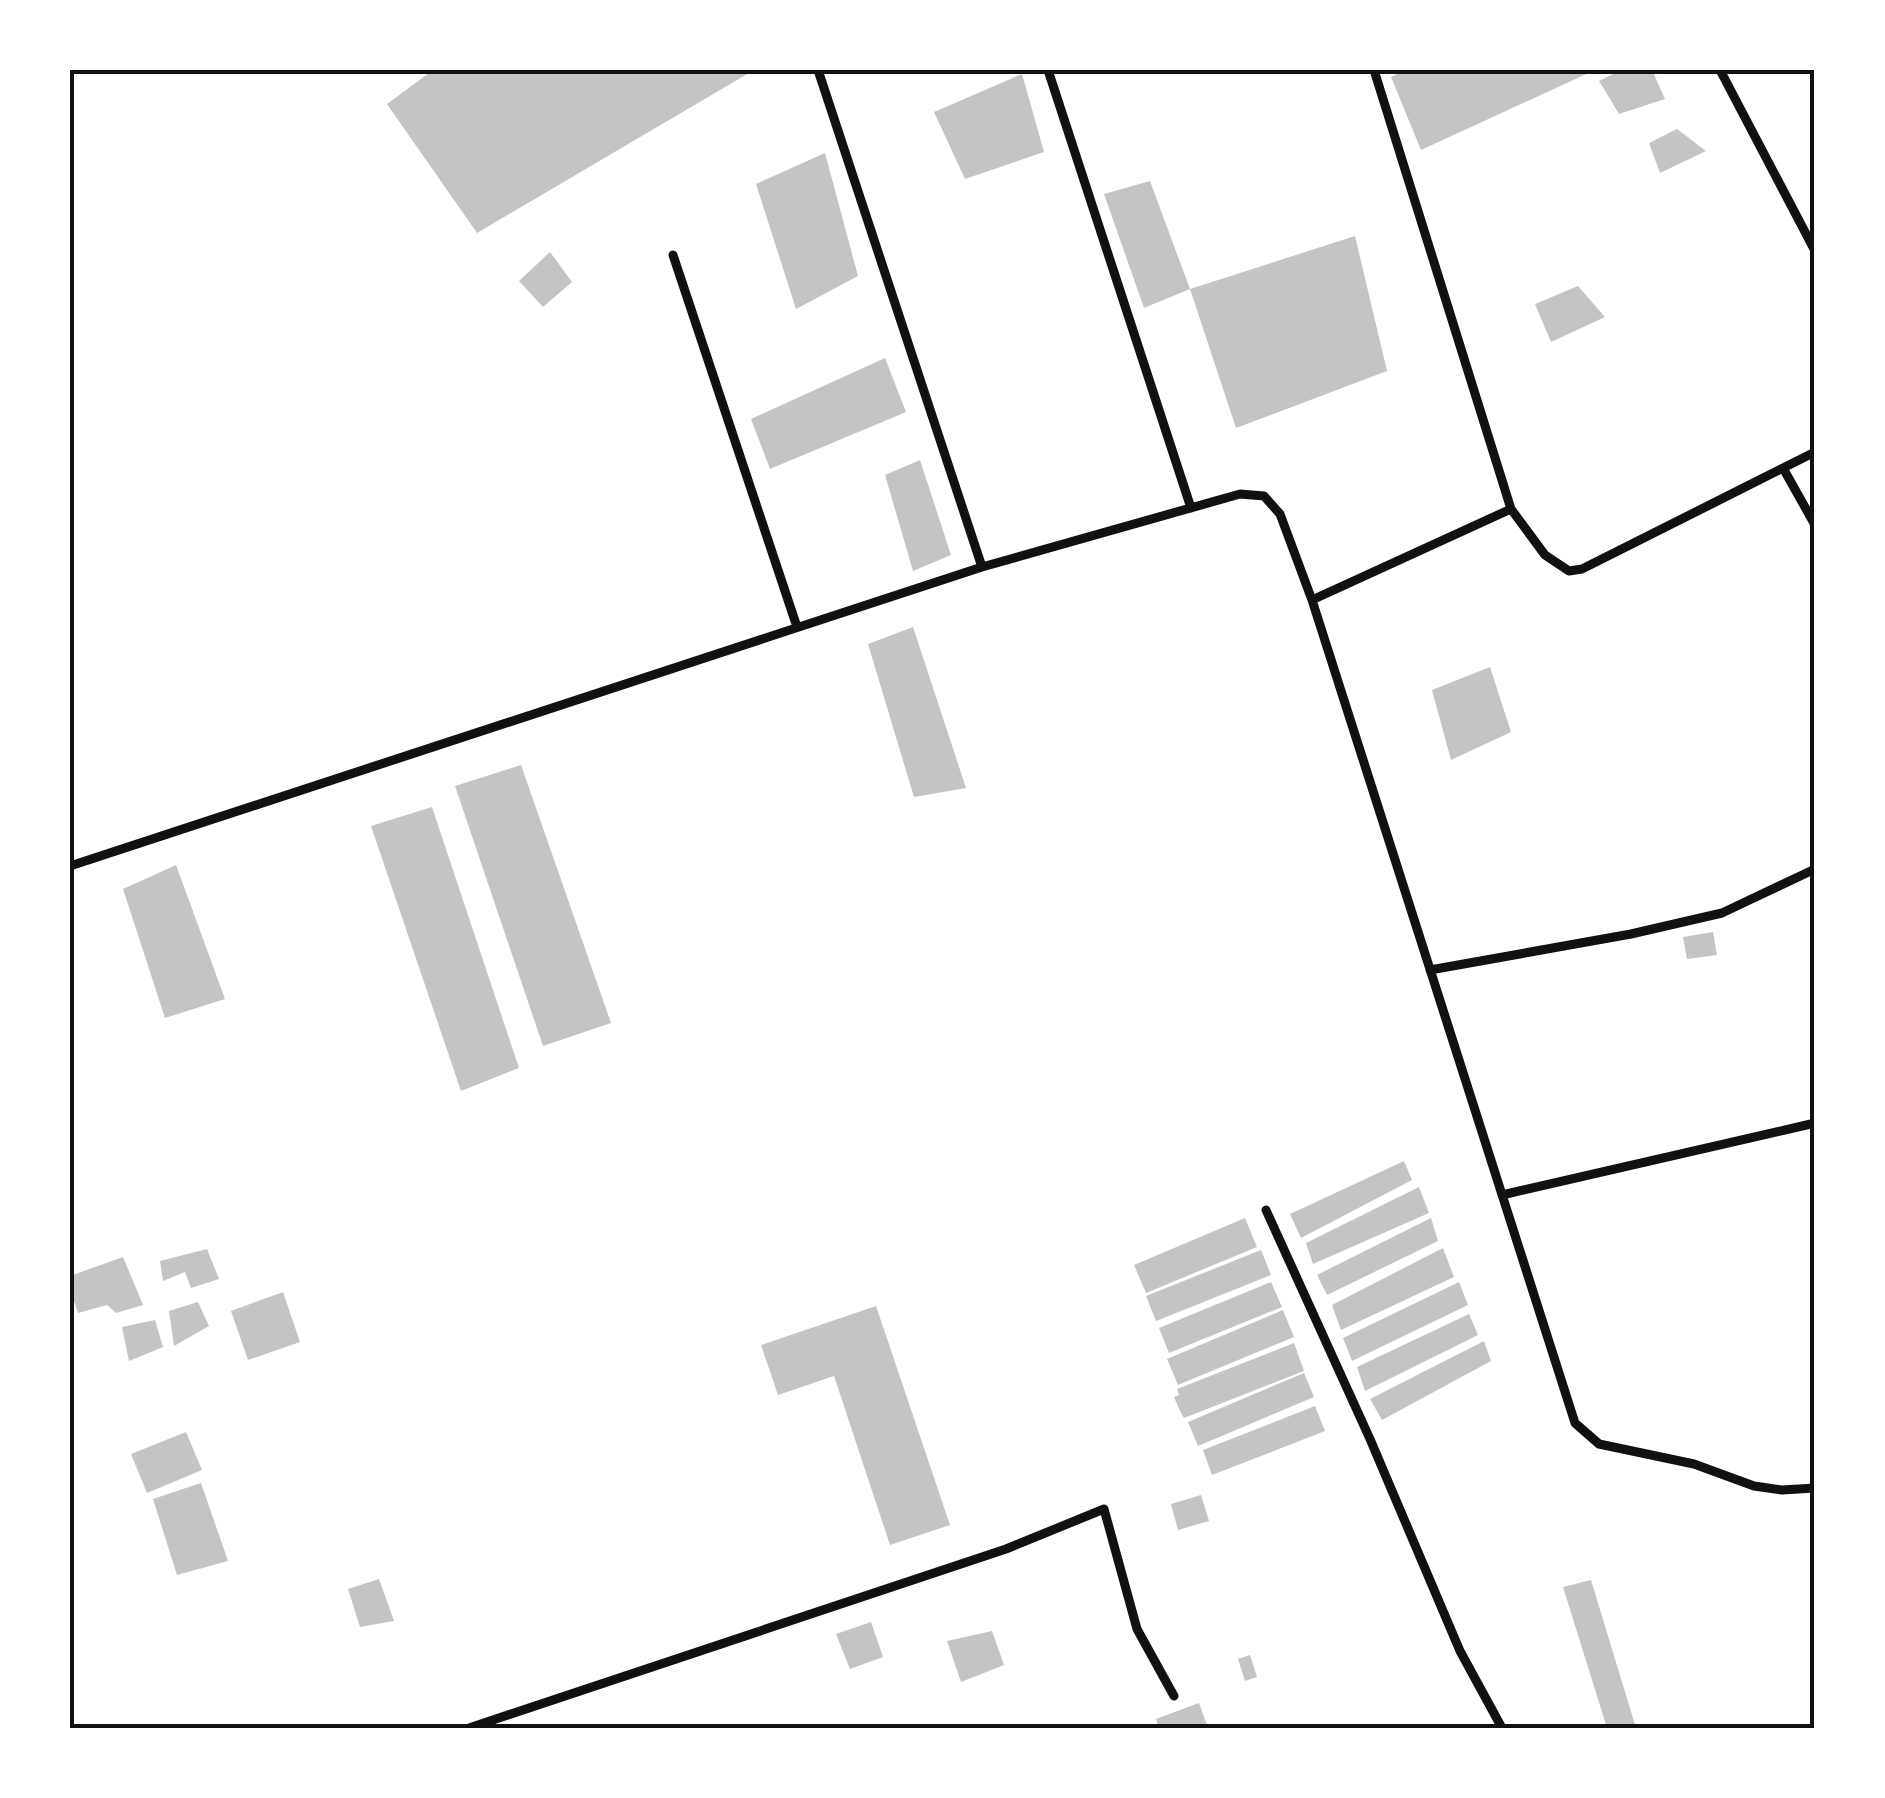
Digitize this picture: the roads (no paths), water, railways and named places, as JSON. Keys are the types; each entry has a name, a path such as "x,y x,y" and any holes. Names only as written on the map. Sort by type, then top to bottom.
{"street":[{"path":"818,70 982,568"},
{"path":"1048,70 1191,508"},
{"path":"1374,70 1511,509 1545,556 1569,571 1582,569 1815,452"},
{"path":"1720,70 1815,251"},
{"path":"673,255 797,626"},
{"path":"1784,468 1815,526"},
{"path":"70,866 982,568 1240,494 1264,496 1280,514 1312,600 1574,1420 1599,1444 1694,1464 1754,1486 1782,1490 1815,1488"},
{"path":"1312,600 1511,509"},
{"path":"1430,970 1631,934 1722,913 1815,869"},
{"path":"1502,1194 1815,1124"},
{"path":"1266,1210 1460,1651 1502,1728"},
{"path":"469,1728 1006,1549 1104,1509 1137,1629 1174,1696"}]}
